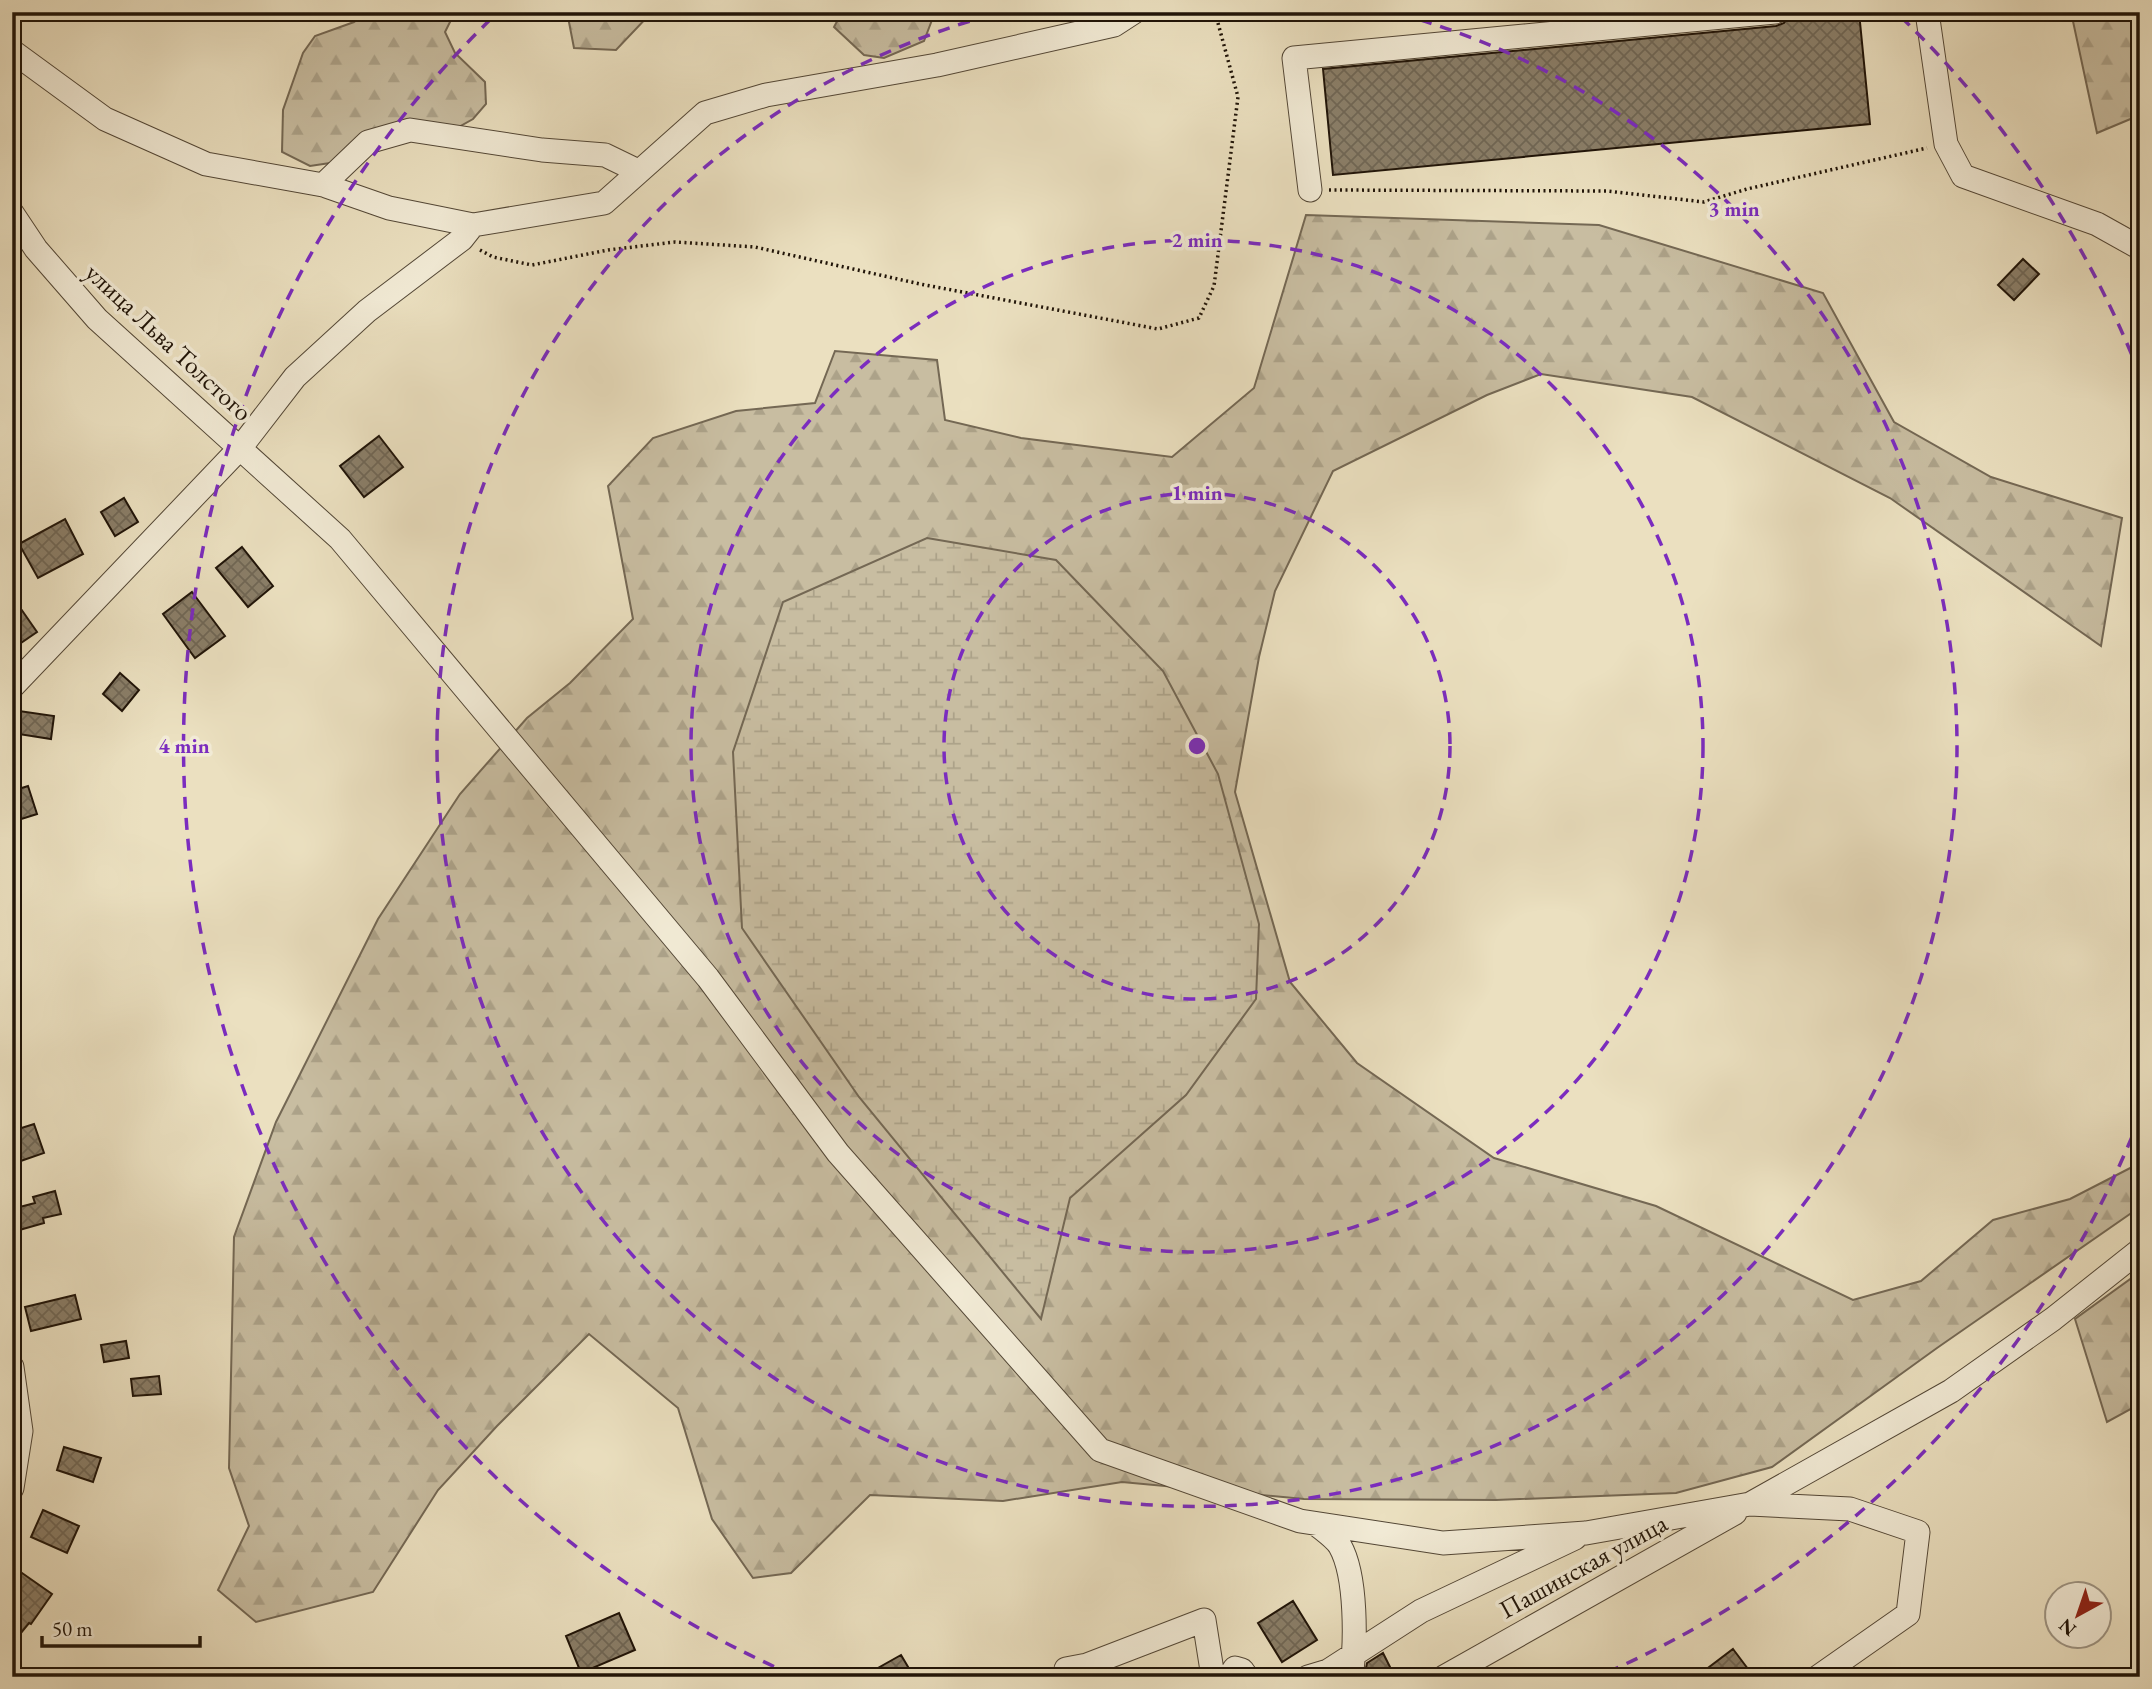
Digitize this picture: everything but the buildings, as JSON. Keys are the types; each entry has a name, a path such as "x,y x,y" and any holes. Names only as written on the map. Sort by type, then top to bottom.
{"street":[{"path":"1134,12 937,65 766,95 705,113 604,203 468,232 367,311 295,377 241,447 340,539 708,978 838,1153 1100,1450 1300,1521 1443,1543 1586,1533 1750,1504 1850,1509 1918,1532 1908,1614 1818,1677"},
{"path":"1310,190 1294,58 1775,12"},
{"path":"1927,12 1946,144 1963,176 2097,224 2140,248"},
{"path":"12,51 105,119 206,164 323,185 468,232"},
{"path":"323,185 368,142 410,130 542,150 605,155 638,171"},
{"name":"улица Льва Толстого","path":"12,213 36,249 97,319 241,447 12,687"},
{"name":"Пашинская улица","path":"1444,1677 1951,1391 2053,1320 2140,1250"},
{"path":"12,1367 21,1431 12,1488"},
{"path":"1316,1524 1340,1545 1351,1581 1352,1665"},
{"path":"1308,1677 1352,1665 1422,1611 1586,1533"},
{"path":"1058,1673 1087,1665 1204,1620 1213,1677"},
{"path":"1228,1677 1234,1668 1242,1670 1247,1677"},
{"path":"1058,1673 1089,1677"}],"path":[{"path":"468,232 493,257 532,265 608,250 675,242 755,247 920,284 1158,329 1199,318 1214,286 1238,97 1215,12"},
{"path":"1310,190 1607,191 1704,202 1946,144"}],"green space":[{"path":"367,12 455,12 445,32 455,53 485,82 486,104 473,119 455,129 310,166 282,152 283,110 303,53 315,36 354,22"},
{"path":"567,12 652,12 616,50 574,48"},
{"path":"842,12 935,12 924,41 884,58 864,55 834,27"},
{"path":"2071,12 2140,12 2140,115 2097,133"},
{"path":"1306,215 1599,225 1823,293 1894,422 1991,477 2122,518 2101,646 1890,498 1692,397 1541,374 1487,395 1333,471 1275,591 1259,657 1235,792 1290,982 1357,1063 1494,1158 1656,1206 1853,1300 1921,1281 1993,1220 2070,1199 2140,1163 2140,1207 1772,1467 1676,1493 1496,1500 1304,1499 1122,1482 1003,1501 870,1495 791,1573 753,1578 712,1519 678,1408 589,1334 497,1426 438,1490 373,1592 256,1622 218,1590 249,1526 229,1468 234,1237 276,1122 378,919 460,794 527,718 570,683 633,619 608,486 653,438 736,411 815,403 835,351 937,360 945,420 1021,438 1172,457 1254,388"},
{"path":"927,538 1056,560 1163,671 1218,774 1259,924 1256,999 1186,1095 1070,1198 1041,1319 859,1097 742,928 733,752 783,602"},
{"path":"2140,1272 2140,1404 2107,1422 2075,1319"}]}
